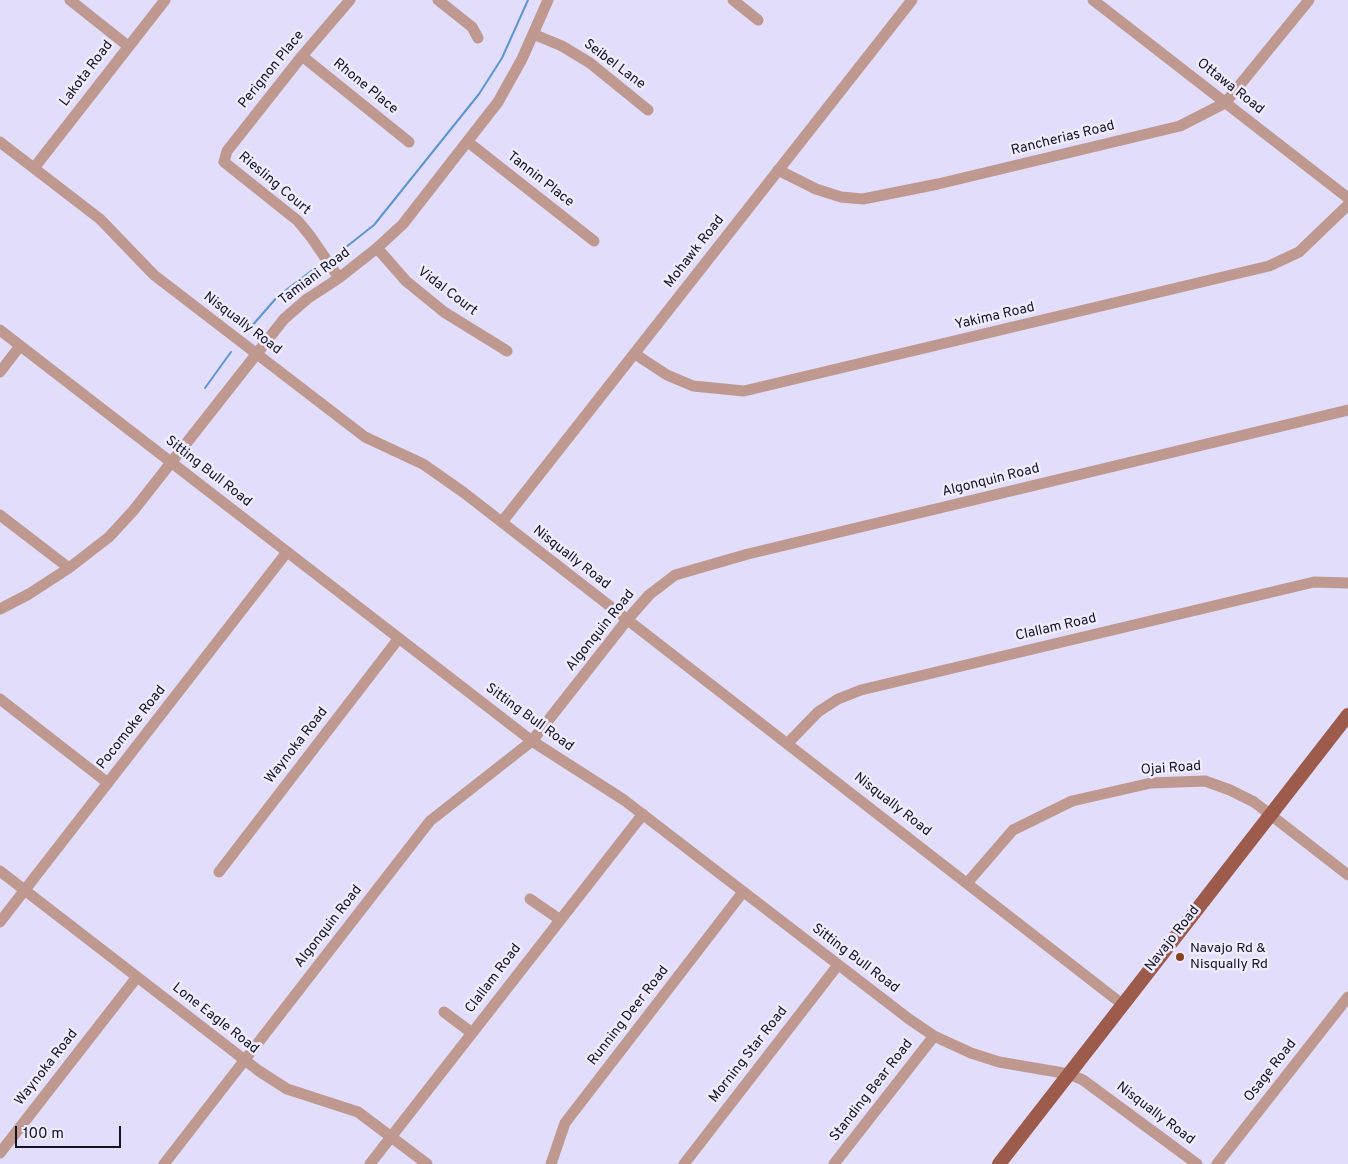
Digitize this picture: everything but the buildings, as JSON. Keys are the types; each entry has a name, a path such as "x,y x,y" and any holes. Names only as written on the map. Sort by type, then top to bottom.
{"main road":[{"name":"Navajo Road","path":"999,1164 1348,715"}],"street":[{"path":"70,0 128,46"},
{"name":"Lakota Road","path":"34,168 165,0"},
{"name":"Perignon Place","path":"224,162 227,151 302,56 350,0"},
{"path":"438,0 472,27 478,38"},
{"name":"Tamiani Road","path":"0,609 70,568 108,537 172,462 255,353 290,314 306,298 339,278 377,248 403,224 498,102 522,60 548,0"},
{"path":"733,0 758,20"},
{"name":"Mohawk Road","path":"502,522 912,0"},
{"name":"Ottawa Road","path":"1093,0 1106,4 1225,102 1348,198"},
{"name":"Rancherias Road","path":"778,170 816,189 841,197 863,199 938,184 1180,126 1225,102 1309,0"},
{"name":"Seibel Lane","path":"533,34 562,46 590,63 648,110"},
{"name":"Rhone Place","path":"302,56 409,142"},
{"name":"Nisqually Road","path":"0,142 100,219 154,275 255,353 365,437 423,464 502,522 968,882 1122,1004"},
{"name":"Tannin Place","path":"468,142 594,241"},
{"name":"Riesling Court","path":"224,162 298,221 312,237 339,278"},
{"name":"Yakima Road","path":"635,354 667,374 693,386 744,391 1270,266 1299,252 1348,204"},
{"name":"Vidal Court","path":"377,248 406,281 444,312 507,351"},
{"name":"Sitting Bull Road","path":"0,330 532,741 643,814 838,965 934,1036 971,1053 992,1060 1069,1074"},
{"path":"0,372 20,346"},
{"name":"Algonquin Road","path":"164,1164 430,821 532,741 627,620 649,595 675,575 748,554 1348,410"},
{"path":"0,515 70,568"},
{"name":"Pocomoke Road","path":"0,922 287,552"},
{"name":"Clallam Road","path":"788,743 801,727 818,712 838,699 861,690 1314,582 1348,582"},
{"name":"Waynoka Road","path":"219,872 399,638"},
{"path":"0,699 108,783"},
{"name":"Ojai Road","path":"968,882 1013,830 1072,801 1151,783 1205,781 1230,790 1254,802 1348,875"},
{"name":"Clallam Road","path":"370,1164 559,919 643,814"},
{"name":"Lone Eagle Road","path":"0,872 245,1060 287,1089 358,1112 427,1164"},
{"name":"Running Deer Road","path":"551,1164 565,1123 743,892"},
{"path":"530,899 559,919"},
{"name":"Morning Star Road","path":"684,1164 838,965"},
{"name":"Waynoka Road","path":"0,1153 136,977"},
{"name":"Osage Road","path":"1217,1164 1348,997"},
{"path":"444,1012 472,1033"},
{"name":"Standing Bear Road","path":"834,1164 934,1036"},
{"name":"Nisqually Road","path":"1069,1074 1084,1080 1114,1101 1197,1164"}],"waterway":[{"path":"341,251 374,225 479,94 502,58 528,0"},
{"path":"251,327 278,296 314,269"},
{"path":"205,388 231,352"}],"place":[{"name":"Navajo Rd & Nisqually Rd","path":"1180,957"}]}
